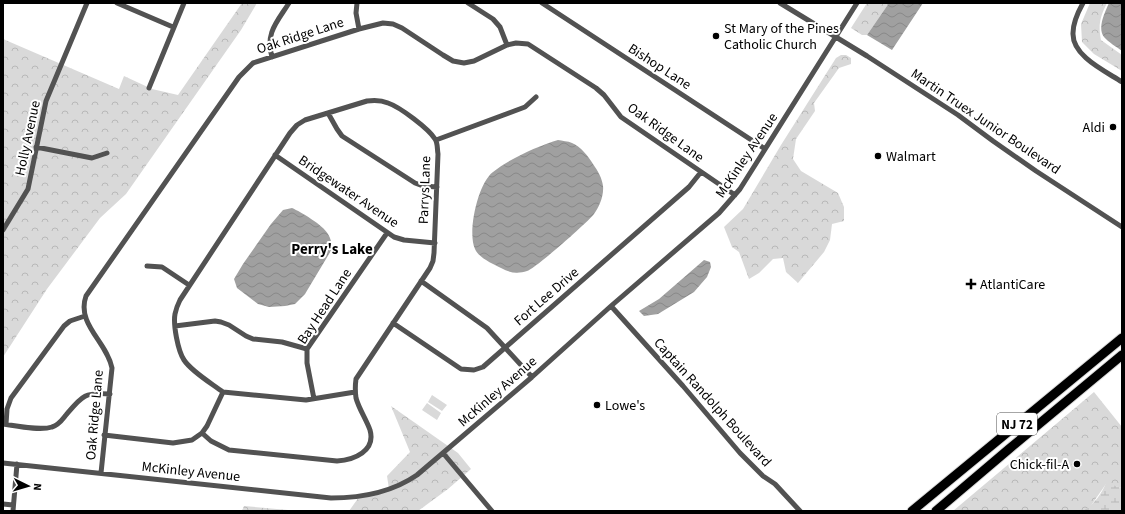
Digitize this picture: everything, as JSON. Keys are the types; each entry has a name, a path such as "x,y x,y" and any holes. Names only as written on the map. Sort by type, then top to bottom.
{"highway":[{"name":"NJ 72","path":"912,511 1122,338"},
{"name":"NJ 72","path":"936,511 1122,355"}],"street":[{"name":"Holly Avenue","path":"3,230 28,189 46,101 87,3"},
{"path":"117,3 173,27"},
{"path":"149,88 184,3"},
{"path":"272,57 269,47 269,38 272,29 289,3"},
{"path":"357,3 356,13 359,29"},
{"path":"468,3 493,19 500,27 507,45"},
{"name":"Bishop Lane","path":"542,3 765,149"},
{"name":"Martin Truex Junior Boulevard","path":"780,3 867,56 958,115 993,141 1122,227"},
{"name":"McKinley Avenue","path":"3,463 331,498 353,498 377,494 402,484 417,475 443,453 720,213 736,195 857,3"},
{"path":"1083,3 1075,20 1073,33 1076,47 1086,58 1122,82"},
{"name":"Oak Ridge Lane","path":"101,473 112,371 110,360 85,316 84,303 88,292 239,77 253,63 359,29 383,23 393,24 402,28 453,61 464,63 474,61 507,45 516,43 528,44 596,88 604,95 621,117 629,123 736,195"},
{"path":"436,140 525,107 536,97"},
{"name":"Parrys Lane","path":"223,392 191,368 184,360 180,352 175,326 174,316 177,306 189,285 275,155 297,125 305,120 367,101 377,100 388,102 397,107 426,128 436,140 438,154 434,260 356,379 355,392"},
{"path":"328,113 336,129 342,136 415,183 423,186 437,187"},
{"path":"36,147 92,158 107,153"},
{"name":"Bridgewater Avenue","path":"275,155 394,237 404,240 435,243"},
{"name":"Fort Lee Drive","path":"393,323 461,369 474,370 483,367 689,187 701,172"},
{"name":"Bay Head Lane","path":"314,399 307,363 307,349 388,233"},
{"path":"147,266 162,267 189,285"},
{"path":"421,281 479,321 532,377"},
{"name":"Captain Randolph Boulevard","path":"612,306 740,453 763,476 775,484 800,511"},
{"path":"85,316 68,322 55,337 11,398 4,424 51,428 61,422 82,397 93,393 110,394"},
{"path":"175,326 215,321 221,322 254,339 282,342 307,349"},
{"path":"104,435 173,443 192,440 202,433 207,426 223,392 306,400 355,392 371,435 371,441 368,448 363,453 348,461 337,462 229,450 211,441 202,433"},
{"path":"443,453 492,511"},
{"path":"3,504 13,508 17,464"}],"green space":[{"path":"242,3 257,3 241,30 126,194 100,218 47,289 3,357 3,39 119,89 124,76 152,89 178,95"},
{"path":"867,3 889,3 867,35 862,35 851,28"},
{"path":"1090,3 1107,3 1100,21 1101,40 1122,55 1122,71 1094,54 1082,42 1081,24"},
{"path":"841,55 846,55 851,58 851,64 839,68 814,103 815,111 796,139 793,159 801,171 838,193 844,207 844,221 832,224 830,240 824,252 798,283 786,272 783,258 773,259 759,273 749,279 739,252 732,247 724,227 743,209 781,145 836,58"},
{"path":"1094,392 1122,427 1122,488 1106,484 1090,507 1082,511 953,511"},
{"path":"432,395 447,405 442,411 428,402"},
{"path":"427,403 441,413 437,420 422,410"},
{"path":"391,406 458,453 471,469 448,489 418,511 349,511 359,497 389,489 387,476 410,452"},
{"path":"1106,483 1122,488 1122,511 1082,511 1096,500"},
{"path":"244,506 299,511 242,511"}],"water":[{"path":"889,3 923,3 892,50 867,35"},
{"path":"1109,3 1122,3 1122,51 1108,41 1102,33 1102,20"},
{"path":"558,140 575,144 584,152 600,175 603,194 596,211 590,219 561,245 527,271 517,273 494,265 477,252 473,241 472,231 475,208 483,186 493,172 507,162 524,153"},
{"path":"292,208 312,219 325,230 331,240 332,249 305,294 295,304 269,307 258,304 237,288 234,279 271,224 283,210"},
{"path":"704,260 710,262 711,267 707,277 694,292 658,314 644,316 639,311 659,299"}],"place":[{"name":"St Mary of the Pines Catholic Church","path":"716,36"},
{"name":"Aldi","path":"1113,127"},
{"name":"Walmart","path":"878,156"},
{"name":"AtlantiCare","path":"971,284"},
{"name":"Lowe's","path":"597,405"},
{"name":"Chick-fil-A","path":"1077,464"}],"district":[{"name":"Perry's Lake","path":"332,249"}]}
